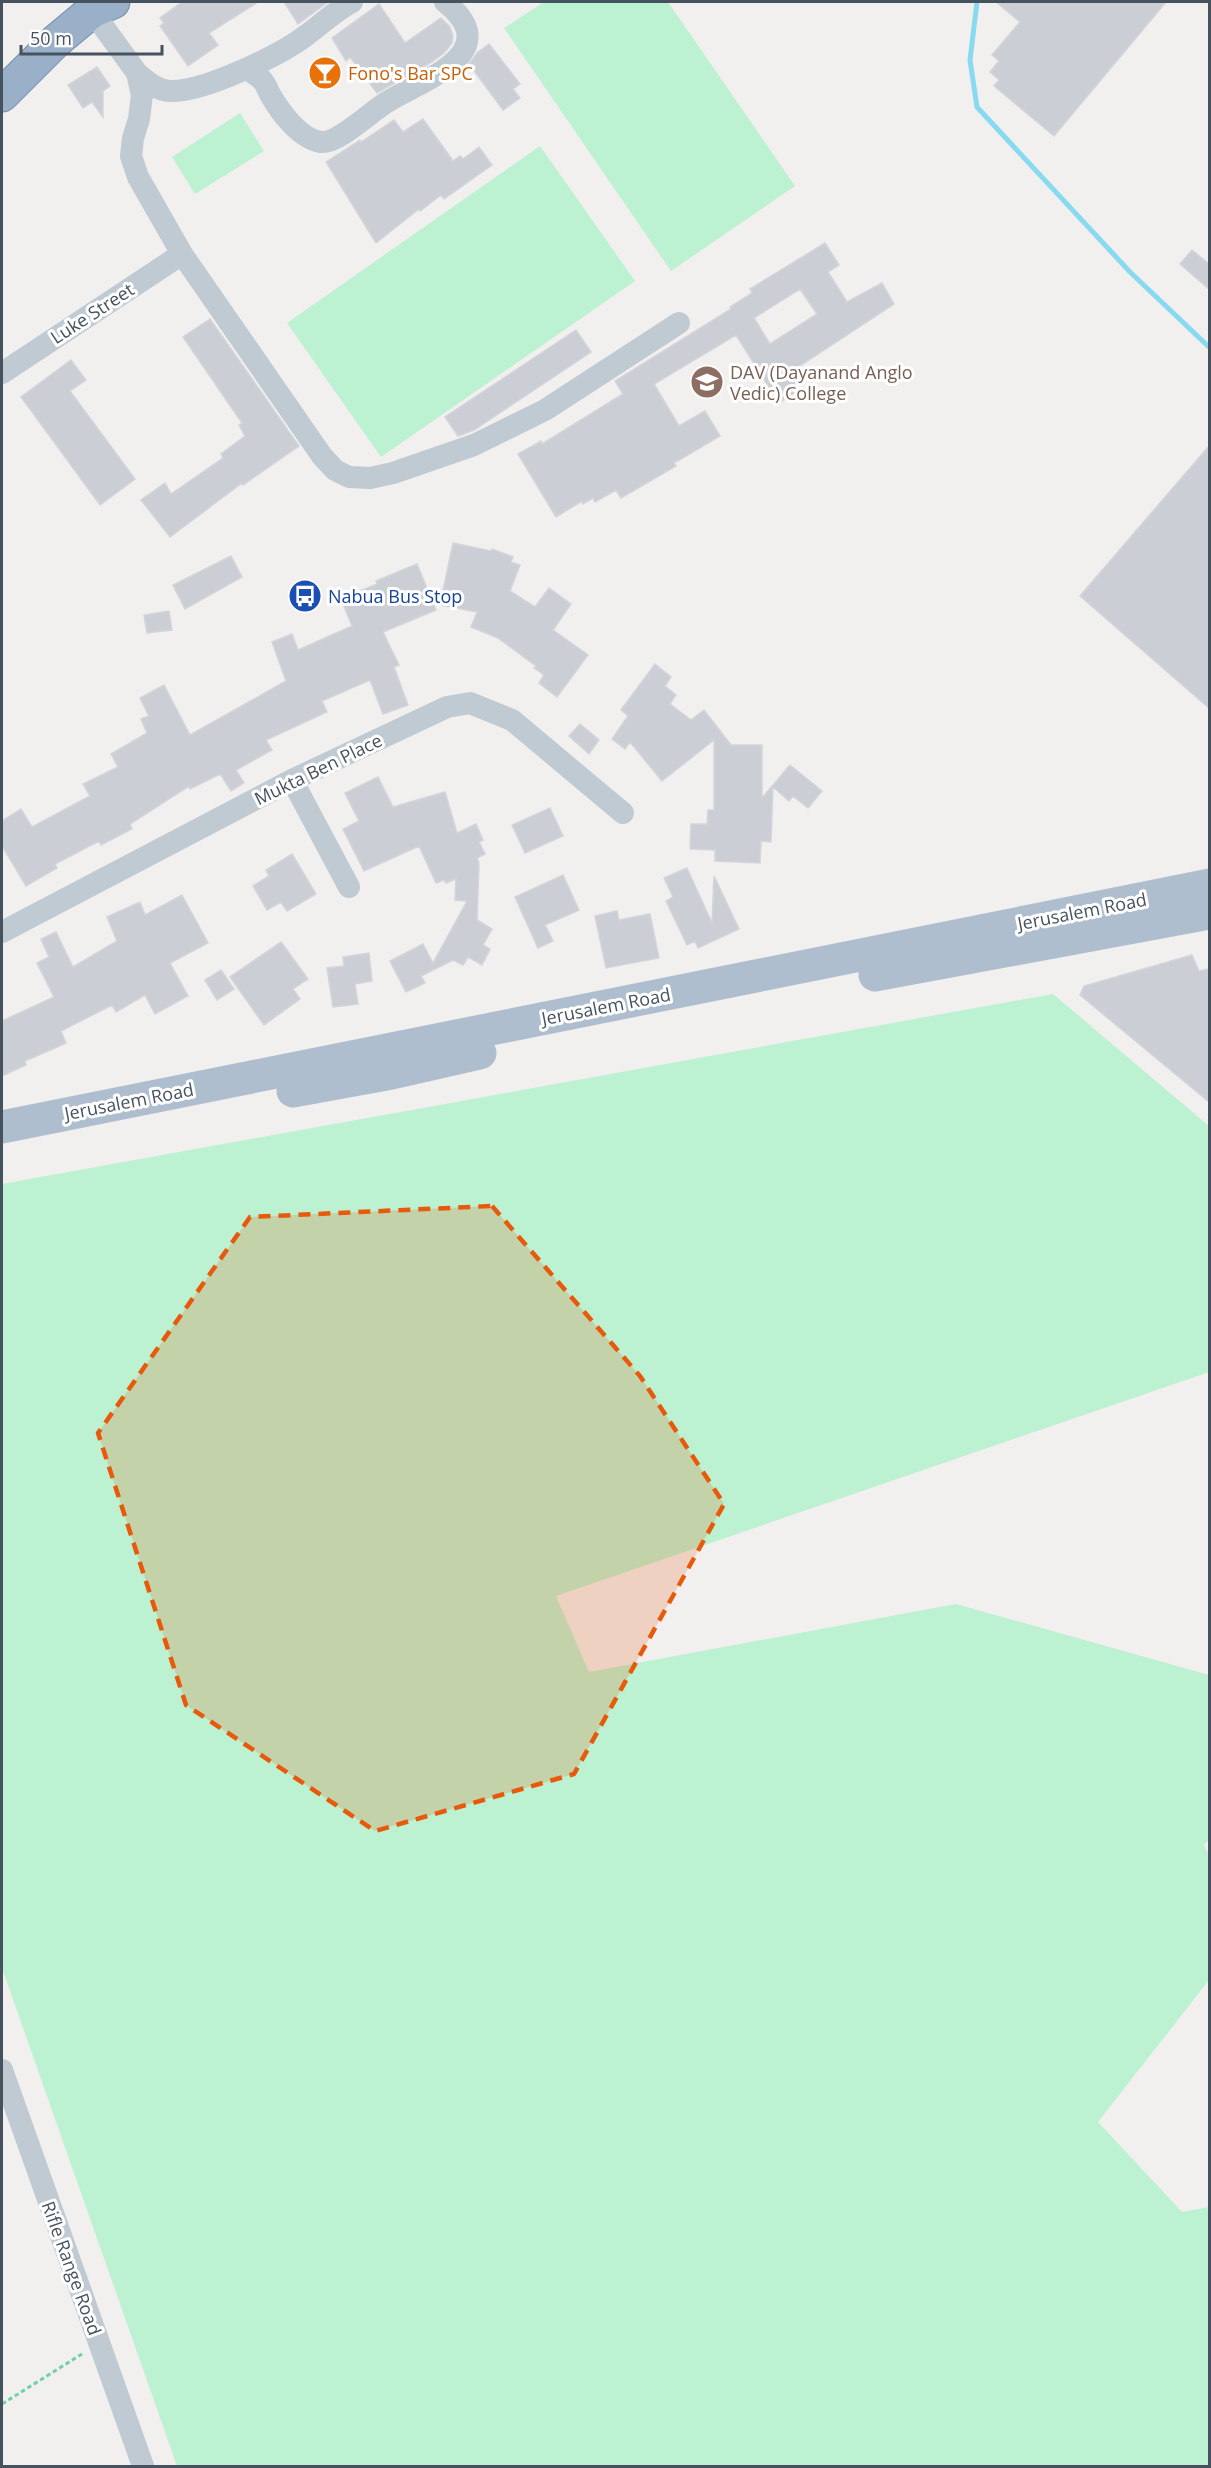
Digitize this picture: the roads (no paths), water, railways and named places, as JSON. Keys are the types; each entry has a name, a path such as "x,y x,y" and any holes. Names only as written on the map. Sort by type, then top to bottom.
{"highway":[{"path":"2,95 56,41 103,6"}],"main road":[{"name":"Jerusalem Road","path":"2,1127 1209,885"},
{"name":"Jerusalem Road","path":"2,1150 218,1105 392,1073 581,1031 1209,913"}],"street":[{"path":"137,73 155,87 167,91 197,86 248,69 307,35 337,10 352,2"},
{"path":"248,69 263,81 272,98 306,137 321,142 332,141 345,134 357,122 382,105 441,73 464,53 467,39 466,24 456,10 445,2"},
{"path":"103,6 137,73 142,95 140,119 133,138 131,156 138,177 182,254 322,456 335,470 348,477 370,478 393,473 474,445 545,410 679,323"},
{"name":"Luke Street","path":"2,373 182,254"},
{"name":"Mukta Ben Place","path":"2,932 292,780 447,708 470,703 512,720 623,813"},
{"path":"292,780 349,887"},
{"name":"Rifle Range Road","path":"2,2070 143,2466"}],"waterway":[{"path":"977,2 970,60 977,107 1130,272 1210,348"}],"place":[{"name":"Fono's Bar SPC","path":"325,73"},
{"name":"DAV (Dayanand Anglo Vedic) College","path":"707,382"},
{"name":"Nabua Bus Stop","path":"305,596"}]}
